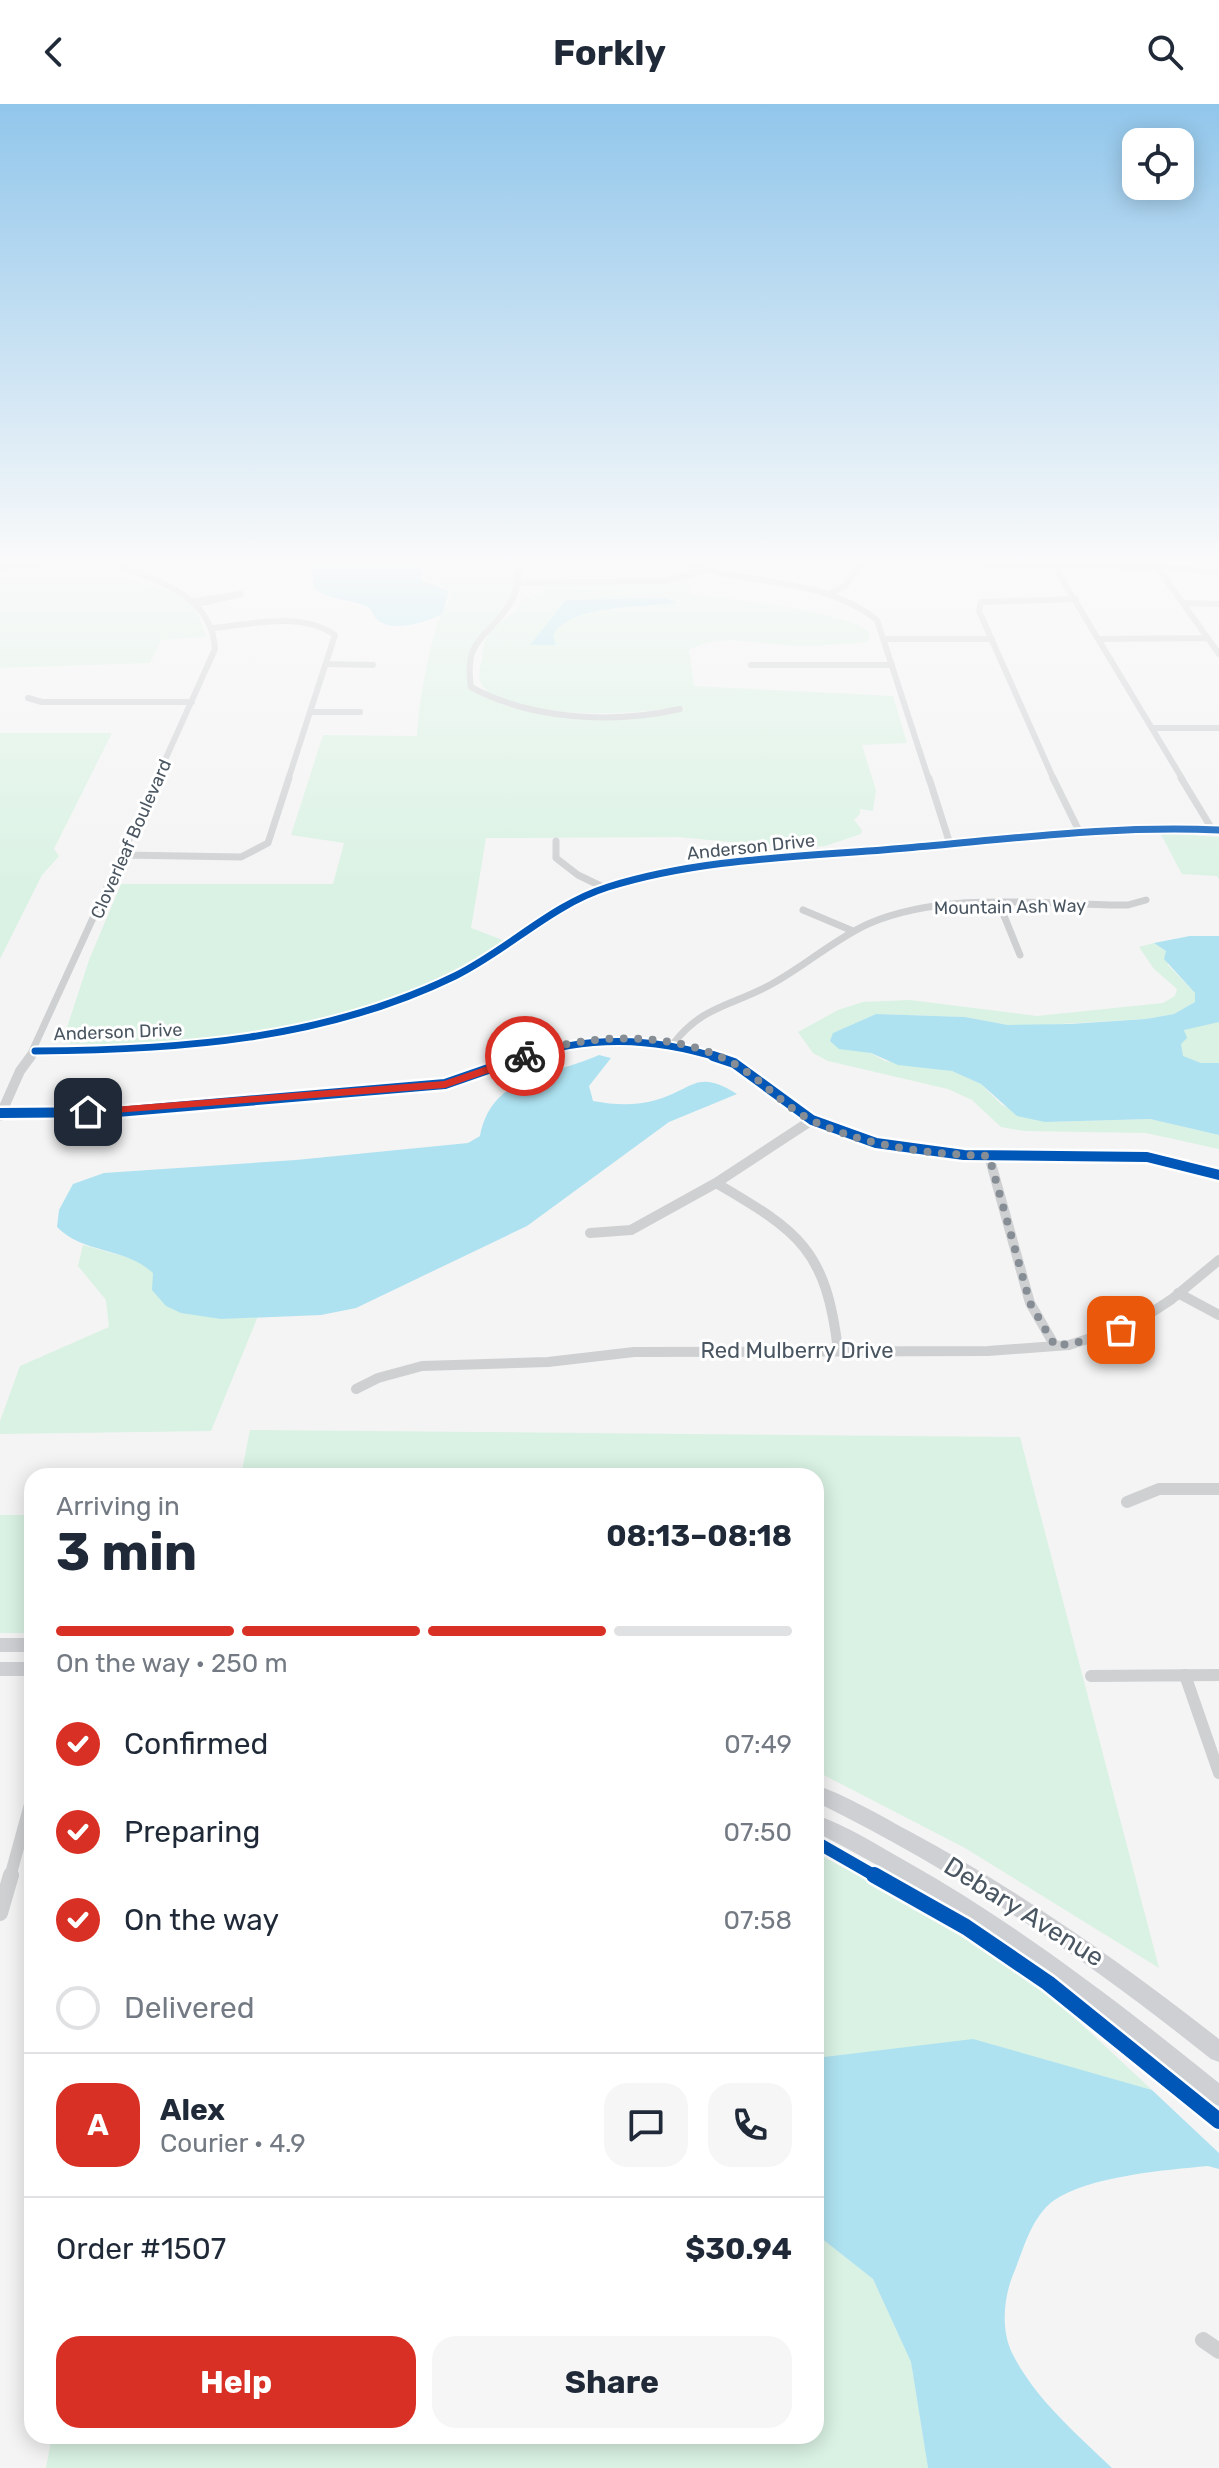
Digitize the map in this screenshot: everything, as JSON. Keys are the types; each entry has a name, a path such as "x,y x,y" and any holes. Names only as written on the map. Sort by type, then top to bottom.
{"main road":[{"path":"0,1645 24,1645"},
{"path":"0,1669 24,1669"},
{"name":"Debary Avenue","path":"824,1797 997,1890 1108,1964 1219,2052"},
{"name":"Debary Avenue","path":"824,1828 992,1923 1091,1993 1219,2096"}],"street":[{"name":"Cloverleaf Boulevard","path":"1,1115 20,1071 35,1051 204,673"},
{"path":"124,855 241,857 268,843 325,673"},
{"path":"468,673 471,687 488,698 540,712 662,713 680,709"},
{"path":"895,673 950,844"},
{"path":"1006,673 1029,731 1080,833"},
{"path":"1120,673 1215,830"},
{"path":"28,698 42,702 192,702"},
{"path":"312,712 360,712 358,715"},
{"path":"1153,728 1219,728"},
{"name":"Anderson Drive","path":"35,1051 92,1052 229,1042 338,1018 455,976 507,947 574,902 605,888 681,869 1080,833 1215,830"},
{"path":"556,841 556,858 563,865 605,888"},
{"name":"Mountain Ash Way","path":"673,1044 693,1017 786,977 853,931 914,911 1000,906 1128,905 1146,900"},
{"path":"1000,906 1020,955"},
{"path":"803,910 853,931"},
{"path":"1,1115 117,1112 416,1088 462,1081 535,1052 616,1040 673,1044 734,1063 812,1120 876,1143 909,1150 989,1156 1147,1157 1219,1175"},
{"path":"590,1233 631,1230 716,1183 812,1120"},
{"path":"989,1156 1030,1303 1055,1346"},
{"path":"716,1183 786,1224 815,1254 831,1295 838,1350"},
{"name":"Red Mulberry Drive","path":"356,1389 384,1373 422,1365 575,1361 681,1350 994,1350 1055,1346 1090,1340 1121,1330 1178,1293 1219,1260"},
{"path":"1178,1293 1219,1315"},
{"path":"1127,1502 1159,1489 1219,1489"},
{"path":"1185,1675 1219,1773"},
{"path":"1091,1676 1219,1675"},
{"path":"0,1913 24,1826"},
{"path":"1203,2340 1219,2351"}],"green space":[{"path":"426,673 471,673 472,682 484,696 507,706 571,716 666,713 685,710 682,706 607,713 543,710 494,696 481,683 479,673 692,673 694,686 893,696 907,743 862,745 876,790 873,811 860,809 854,820 862,830 861,834 825,846 791,848 678,837 486,838 471,928 508,942 463,970 411,993 354,1012 294,1026 173,1042 115,1045 62,1043 89,960 121,884 333,884 344,843 291,835 323,735 417,736"},
{"path":"0,733 112,733 54,849 59,856 42,875 0,959"},
{"path":"1160,833 1219,837 1219,879 1217,876 1182,874"},
{"path":"1154,943 1166,951 1168,965 1195,993 1195,1002 1174,1014 1146,1019 1008,1025 965,1017 876,1014 833,1033 885,1061 952,1071 981,1084 1002,1105 1045,1122 1150,1119 1219,1135 1219,1149 1146,1133 1024,1131 1001,1127 972,1100 948,1089 828,1061 813,1053 798,1032 838,1010 863,1002 910,1000 1037,1016 1163,1003 1175,996 1177,989 1154,969 1139,947"},
{"path":"1219,1022 1219,1063 1201,1063 1182,1056 1181,1043 1186,1038 1184,1030 1195,1025"},
{"path":"83,1245 140,1261 221,1319 258,1316 211,1431 0,1434 0,1421 20,1366 109,1327 106,1300 78,1266"},
{"path":"250,1430 1020,1437 1159,1968 965,1848 824,1775 824,1468 243,1468"},
{"path":"0,1515 24,1515 24,1633 0,1633"},
{"path":"824,1857 956,1927 1063,2007 1152,2090 1078,2070 851,2056 824,2058"},
{"path":"824,2240 873,2279 911,2362 928,2468 46,2468 50,2444 824,2444"}],"water":[{"path":"1190,936 1219,936 1219,1022 1184,1030 1187,1038 1181,1044 1183,1056 1201,1063 1219,1063 1219,1135 1150,1119 1045,1122 1017,1116 981,1084 952,1071 898,1065 871,1053 839,1049 830,1041 833,1033 876,1014 965,1017 1008,1025 1146,1019 1174,1014 1195,1002 1195,993 1164,959 1166,951 1154,943"},
{"path":"599,1055 611,1058 589,1086 593,1101 625,1104 648,1102 703,1082 723,1086 737,1094 669,1122 527,1226 356,1308 321,1315 221,1319 181,1313 166,1306 152,1290 153,1273 142,1265 79,1242 57,1227 59,1210 73,1184 104,1173 296,1160 468,1143 480,1136 487,1115 510,1088"},
{"path":"973,2039 1152,2090 1219,2153 1219,2169 1208,2166 1107,2180 1068,2192 1053,2201 1034,2224 1011,2279 1005,2322 1012,2353 1044,2401 1112,2468 928,2468 911,2362 873,2279 824,2240 824,2057"}],"cycle path":[{"path":"35,1051 196,1045 250,1038 354,1015 405,998 455,976 587,895 644,877 681,870 756,860 1062,833 1141,828 1219,830"},
{"path":"1,1113 117,1112 445,1084 551,1048 631,1040 673,1044 734,1063 812,1120 876,1143 964,1155 1147,1157 1219,1175"},
{"path":"824,1847 966,1927 1048,1983 1219,2121"}],"way so far":[{"path":"525,1056 600,1040 673,1044 734,1063 760,1080 790,1107 812,1120 876,1143 909,1150 989,1156 1030,1303 1055,1346 1090,1340 1121,1330"}],"route":[{"path":"88,1112 416,1088 462,1081 525,1056"}]}
